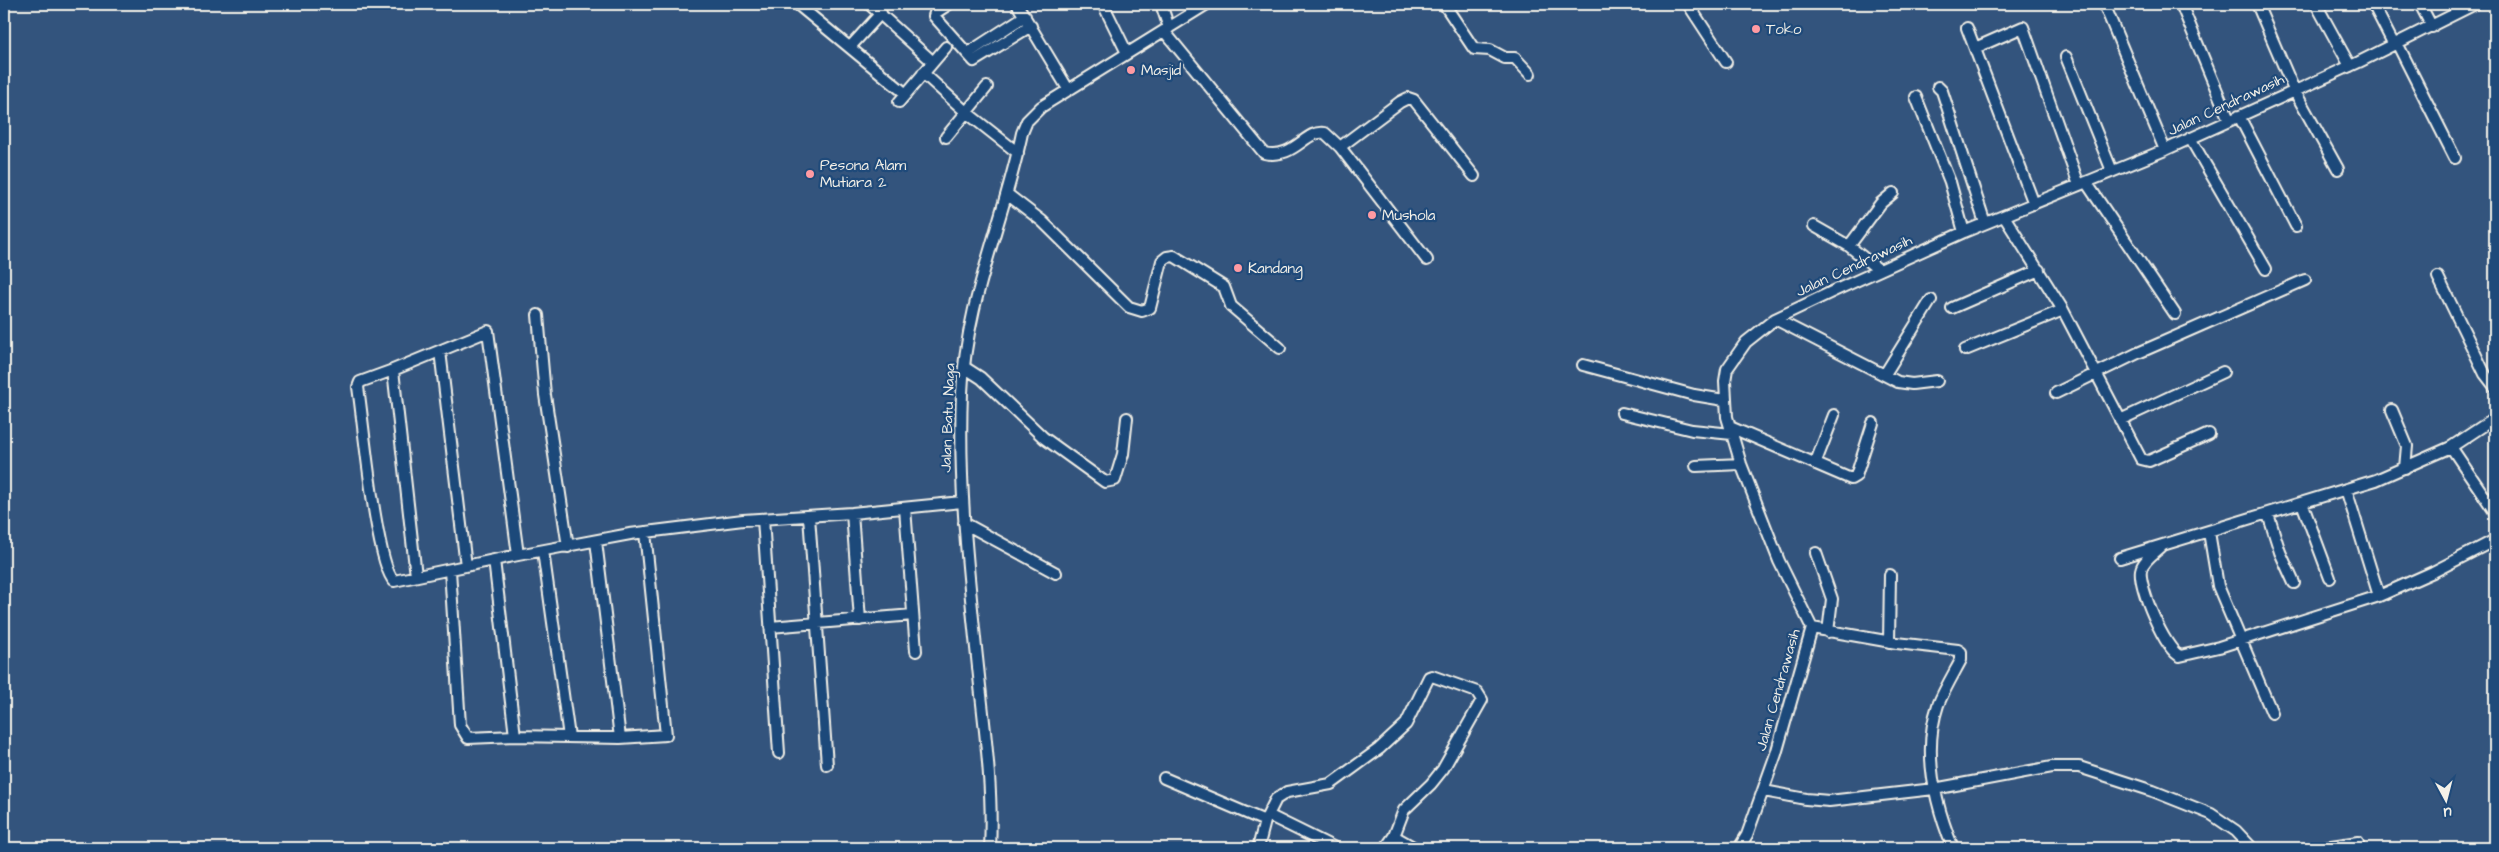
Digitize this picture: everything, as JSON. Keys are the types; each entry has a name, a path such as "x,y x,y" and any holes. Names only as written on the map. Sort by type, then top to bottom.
{"street":[{"path":"797,4 851,46 902,98 946,47"},
{"path":"869,4 933,62"},
{"path":"949,4 935,13 934,16 976,61 1031,26"},
{"path":"1017,4 1068,89"},
{"path":"1103,4 1127,53"},
{"path":"1161,4 1167,30 1264,152 1282,154 1319,132 1325,132 1340,147 1427,260"},
{"name":"Jalan Batu Naga","path":"990,848 986,741 962,502 960,441 964,367 978,289 1027,121 1041,107 1068,89 1208,4"},
{"path":"1444,4 1474,49 1490,50 1505,58 1515,58 1530,74"},
{"path":"1688,4 1726,62"},
{"path":"2104,4 2165,150"},
{"path":"2181,4 2229,120"},
{"path":"2257,4 2294,90 2338,169"},
{"path":"2316,4 2350,66"},
{"path":"2372,4 2455,158"},
{"path":"2420,4 2432,26"},
{"name":"Jalan Cendrawasih","path":"1739,848 1747,836 1764,791 1787,720 1812,628 1779,561 1741,464 1731,431 1724,400 1725,381 1732,360 1746,342 1775,319 1880,270 1964,232 2165,150 2350,66 2475,4"},
{"path":"851,46 881,14"},
{"path":"968,53 1025,16"},
{"path":"1975,48 2024,27 2083,183 2175,314"},
{"path":"1967,28 2034,204"},
{"path":"2066,57 2112,171"},
{"path":"923,73 966,112 1018,153"},
{"path":"946,137 987,87"},
{"path":"1938,87 1942,91 1986,223"},
{"path":"1916,97 1950,182 1964,232"},
{"path":"1340,147 1408,98 1414,100 1474,176"},
{"path":"2239,116 2296,226"},
{"path":"2190,138 2266,269"},
{"path":"1849,246 1880,203 1894,193"},
{"path":"1007,194 1042,221 1129,308 1142,311 1150,308 1162,261 1169,256 1174,256 1224,287 1231,306 1280,348"},
{"path":"2004,216 2063,310 2139,456 2146,461 2209,434"},
{"path":"1814,226 1849,246 1880,270"},
{"path":"1952,308 2039,270"},
{"path":"2438,277 2485,374 2495,387"},
{"path":"2056,393 2138,353 2305,280"},
{"path":"1885,374 1932,300"},
{"path":"1965,350 2063,310"},
{"path":"538,315 545,395 568,547"},
{"path":"1775,319 1908,384 1937,381"},
{"path":"518,555 488,331 360,382 358,387 377,530 386,567 394,581 543,550 645,532 763,519 852,513 962,502"},
{"path":"440,350 466,566"},
{"path":"1583,365 1686,393 1724,400"},
{"path":"964,367 981,378 1044,438 1105,482 1114,480 1120,463 1127,418"},
{"path":"393,370 416,576"},
{"path":"2120,420 2224,372"},
{"path":"2392,410 2406,446 2405,468"},
{"path":"1622,414 1692,430 1731,431 1849,479 1854,478 1873,423"},
{"path":"1815,464 1834,415"},
{"path":"2120,558 2268,514 2405,468 2451,447 2495,418"},
{"path":"2451,447 2495,512"},
{"path":"1696,466 1741,464"},
{"path":"2346,489 2379,596"},
{"path":"2302,503 2330,578"},
{"path":"905,508 916,651"},
{"path":"852,513 860,620"},
{"path":"2268,514 2276,542 2294,583"},
{"path":"809,516 827,765"},
{"path":"763,519 779,753"},
{"path":"964,523 1056,573"},
{"path":"450,570 460,725 468,738 515,736 620,738 666,735 645,532"},
{"path":"2209,532 2218,586 2272,713"},
{"path":"2162,546 2144,563 2141,576 2155,619 2172,651 2177,656 2184,656 2379,596 2433,572 2495,540"},
{"path":"596,541 620,738"},
{"path":"543,550 569,737"},
{"path":"1816,552 1832,599 1828,632"},
{"path":"494,560 515,736"},
{"path":"1889,642 1890,575"},
{"path":"770,627 913,615"},
{"path":"1812,628 1889,642 1958,650 1961,652 1961,660 1943,694 1935,718 1932,751 1934,789 1953,848"},
{"path":"1258,848 1267,818 1280,795 1286,792 1332,784 1393,738 1409,717 1430,676 1480,693 1481,703 1443,769 1431,784 1404,810 1394,836 1387,846"},
{"path":"1764,791 1806,799 1829,801 1934,789 2052,767 2079,768 2153,791 2211,814 2236,831 2252,848"},
{"path":"1164,778 1267,818 1335,848"},
{"path":"1394,836 1415,848"},
{"path":"2318,848 2358,842"}],"place":[{"name":"Toko","path":"1756,29"},
{"name":"Masjid","path":"1131,70"},
{"name":"Pesona Alam Mutiara 2","path":"810,174"},
{"name":"Mushola","path":"1372,215"},
{"name":"Kandang","path":"1238,268"}]}
